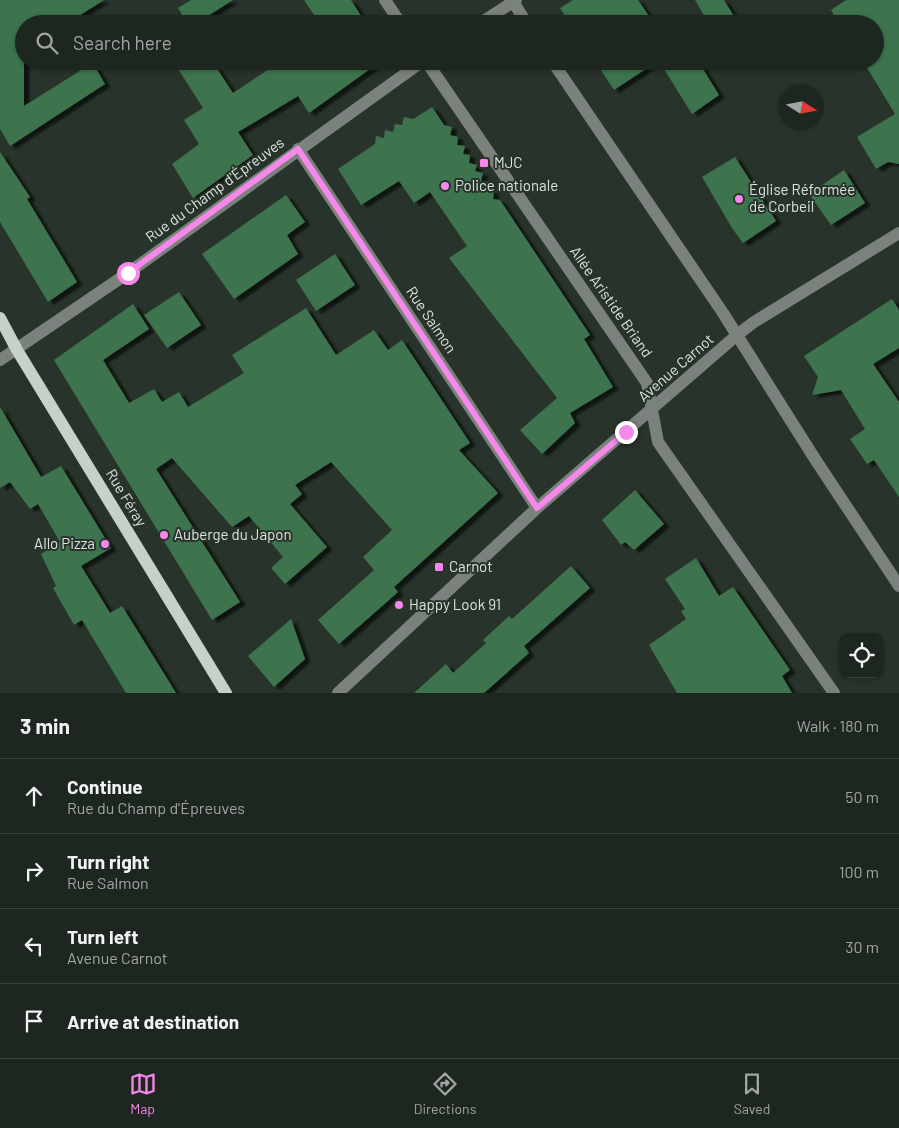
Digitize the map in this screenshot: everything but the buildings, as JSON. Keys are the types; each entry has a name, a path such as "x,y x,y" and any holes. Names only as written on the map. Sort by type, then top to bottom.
{"main road":[{"name":"Rue Féray","path":"0,318 17,350 226,693"}],"street":[{"path":"385,0 395,15"},
{"path":"492,15 514,0 522,15"},
{"name":"Rue du Champ d'Épreuves","path":"0,360 128,273 298,149 412,70"},
{"name":"Allée Aristide Briand","path":"431,70 647,383 658,442 834,693"},
{"path":"558,70 737,335 809,451 899,586"},
{"name":"Rue Salmon","path":"298,149 537,508"},
{"name":"Avenue Carnot","path":"338,693 537,508 652,411 737,335 754,322 899,233"}],"place":[{"name":"MJC","path":"484,163"},
{"name":"Police nationale","path":"445,186"},
{"name":"Église Réformée de Corbeil","path":"739,199"},
{"name":"Auberge du Japon","path":"164,535"},
{"name":"Allo Pizza","path":"105,544"},
{"name":"Carnot","path":"439,567"},
{"name":"Happy Look 91","path":"399,605"}],"route":[{"path":"128,273 298,149 537,508 626,432"}]}
